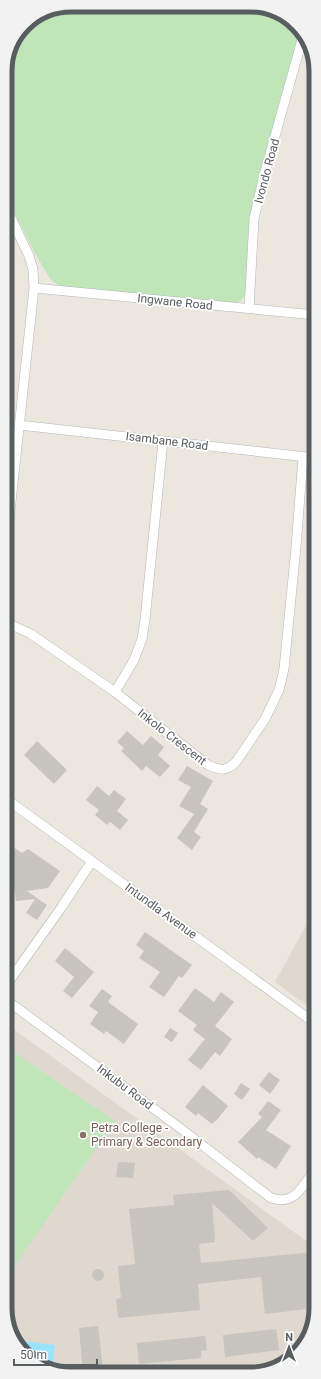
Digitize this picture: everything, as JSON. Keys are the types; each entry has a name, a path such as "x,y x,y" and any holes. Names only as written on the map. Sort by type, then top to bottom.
{"street":[{"name":"Ivondo Road","path":"249,309 254,219 263,179 301,43"},
{"path":"12,220 29,256 33,270 34,288 12,480"},
{"name":"Ingwane Road","path":"34,288 309,314"},
{"name":"Isambane Road","path":"19,425 309,457"},
{"path":"115,692 134,660 142,639 163,441"},
{"name":"Inkolo Crescent","path":"12,625 31,634 115,692 208,765 223,770 230,768 236,762 265,718 279,690 284,669 303,457"},
{"name":"Intundla Avenue","path":"12,803 309,1019"},
{"path":"12,979 62,908 92,861"},
{"name":"Inkubu Road","path":"12,1003 271,1198 289,1200 296,1195 309,1177"}],"shaded area":[{"path":"309,920 309,1007 275,982"},
{"name":"Petra College - Primary & Secondary","path":"12,1028 309,1243 309,1311 307,1323 301,1337 286,1355 265,1365 250,1367 71,1367 60,1366 42,1359 35,1355 27,1347 20,1337 14,1323 12,1308"}],"green space":[{"path":"71,12 250,12 261,13 279,20 294,32 298,37 261,177 247,292 240,301 233,304 68,288 58,285 50,279 12,209 12,68 18,45 29,29 38,22 49,17 60,13"},
{"path":"12,1051 115,1121 12,1269"}],"water":[{"path":"23,1341 55,1345 53,1363 35,1355"}],"building":[{"path":"127,731 143,745 151,736 164,747 158,755 170,766 160,777 146,766 142,771 121,751 124,748 117,742"},
{"path":"37,741 67,770 54,784 24,755"},
{"path":"187,766 213,781 200,804 208,809 194,832 201,837 192,850 177,838 194,814 179,806 191,787 178,780"},
{"path":"97,786 109,796 114,790 126,799 117,811 128,820 120,830 110,822 107,825 95,815 99,810 86,800"},
{"path":"12,847 22,853 28,849 60,871 48,888 27,891 47,905 37,920 26,913 35,899 16,901 13,879"},
{"path":"145,932 192,965 182,978 179,976 164,997 149,987 160,972 139,958 144,951 136,945"},
{"path":"65,948 94,972 72,998 63,991 74,977 55,961"},
{"path":"195,988 214,1002 221,992 234,1002 215,1026 232,1039 220,1056 215,1052 201,1070 188,1060 205,1039 193,1030 197,1025 178,1011"},
{"path":"102,989 112,996 108,1002 138,1024 124,1044 106,1031 104,1034 90,1024 98,1012 89,1006"},
{"path":"170,1028 178,1033 172,1042 164,1037"},
{"path":"269,1072 280,1080 270,1094 259,1085"},
{"path":"241,1083 250,1089 242,1100 234,1094"},
{"path":"203,1085 228,1106 212,1124 198,1113 196,1116 185,1107"},
{"path":"268,1101 281,1110 266,1130 291,1146 276,1169 258,1157 257,1159 238,1142 262,1117 258,1114"},
{"path":"118,1162 135,1163 133,1178 116,1177"},
{"path":"229,1190 268,1228 253,1241 212,1203 215,1242 199,1244 201,1263 309,1252 309,1309 265,1314 261,1277 198,1284 200,1310 118,1318 116,1299 121,1298 118,1266 135,1264 129,1209 174,1205 173,1195"},
{"path":"96,1269 100,1269 104,1275 100,1281 96,1281 92,1277 92,1273"},
{"path":"98,1326 103,1367 83,1367 79,1328"},
{"path":"276,1329 279,1350 225,1357 223,1335"},
{"path":"205,1336 207,1350 201,1351 201,1358 139,1364 137,1343"}],"place":[{"name":"Petra College - Primary & Secondary","path":"83,1135"}]}
